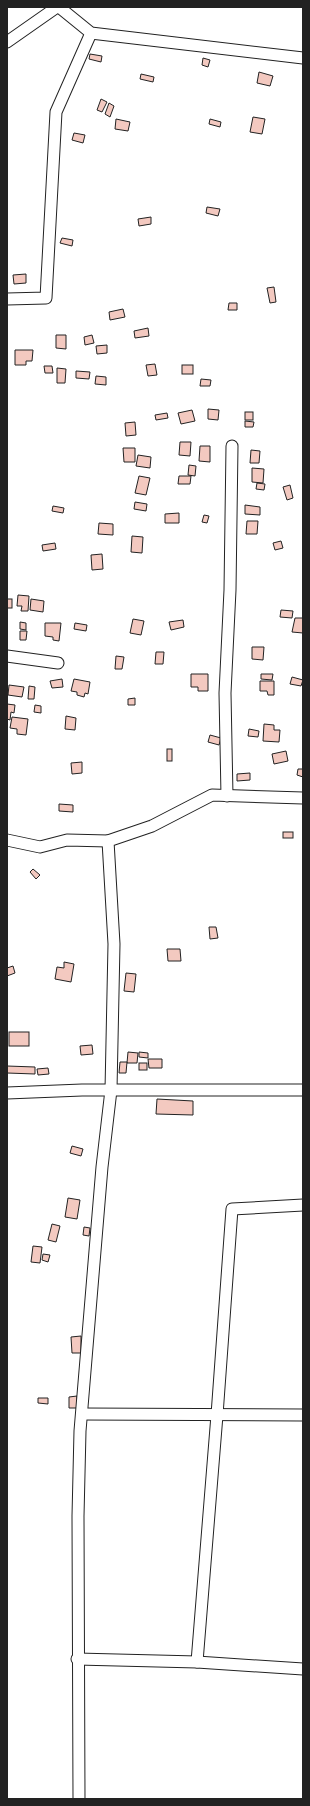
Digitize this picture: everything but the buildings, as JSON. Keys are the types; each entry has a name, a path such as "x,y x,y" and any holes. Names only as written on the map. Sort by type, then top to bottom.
{"street":[{"path":"7,42 58,7 91,33 303,58"},
{"path":"7,298 46,298 56,112 91,33"},
{"path":"227,796 225,694 230,590 232,446"},
{"path":"7,656 58,663"},
{"path":"7,840 40,847 67,840 108,841 152,826 212,795 303,798"},
{"path":"79,1799 77,1659 78,1516 82,1414 102,1167 111,1090 114,944 108,841"},
{"path":"7,1093 111,1090 303,1090"},
{"path":"197,1662 232,1209 303,1205"},
{"path":"82,1414 303,1415"},
{"path":"77,1659 197,1662 303,1669"}]}
